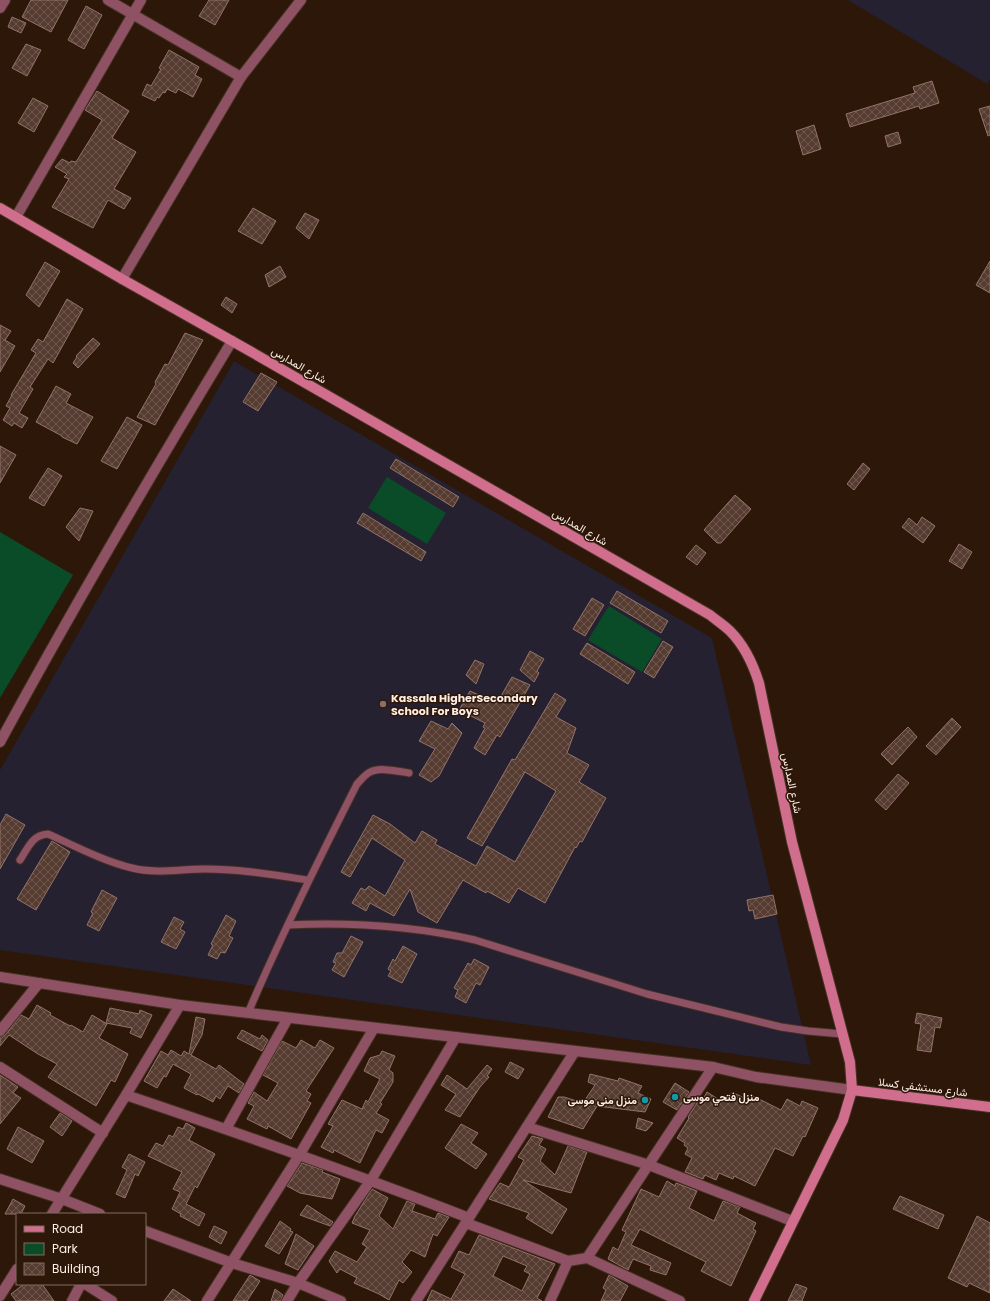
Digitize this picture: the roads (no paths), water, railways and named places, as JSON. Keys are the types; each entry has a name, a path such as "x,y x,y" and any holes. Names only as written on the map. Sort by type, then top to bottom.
{"street":[{"path":"0,8 4,0"},
{"path":"108,0 241,77"},
{"path":"16,217 141,0"},
{"path":"122,279 241,77 301,0"},
{"name":"شارع المدارس","path":"0,208 710,615 730,631 752,662 759,683 792,842 850,1062 852,1090"},
{"path":"0,742 51,647 125,519 232,341"},
{"path":"0,977 180,1005 712,1067 756,1077 852,1090 843,1120 792,1220 754,1301"},
{"path":"0,1031 39,983"},
{"path":"53,1213 180,1005"},
{"path":"226,1129 288,1018"},
{"path":"207,1301 300,1154 374,1028"},
{"path":"287,1301 298,1282 371,1180 456,1037"},
{"path":"416,1301 575,1051"},
{"path":"0,1067 103,1133"},
{"path":"587,1258 712,1067"},
{"name":"شارع مستشفى كسلا","path":"852,1090 990,1107"},
{"path":"126,1095 300,1154 371,1180 568,1261 587,1258 680,1301"},
{"path":"527,1126 649,1165 792,1220"},
{"path":"0,1179 62,1199 97,1213"},
{"path":"146,1231 232,1263 298,1282 341,1301"},
{"path":"550,1301 568,1261"},
{"path":"0,1296 16,1271"},
{"path":"72,1301 80,1285"},
{"path":"87,1285 112,1301"}],"lane":[{"path":"248,1013 308,880 357,784 368,773 377,771 390,770 409,773"},
{"path":"20,860 33,840 40,835 48,834 102,858 132,868 150,871 206,869 258,872 308,880"},
{"path":"288,925 319,923 370,925 448,934 475,940 647,994 781,1027 808,1032 842,1034"}],"place":[{"name":"Kassala HigherSecondary School For Boys","path":"383,704"},
{"name":"منزل فتحي موسى","path":"675,1097"},
{"name":"منزل منى موسى","path":"645,1100"}]}
